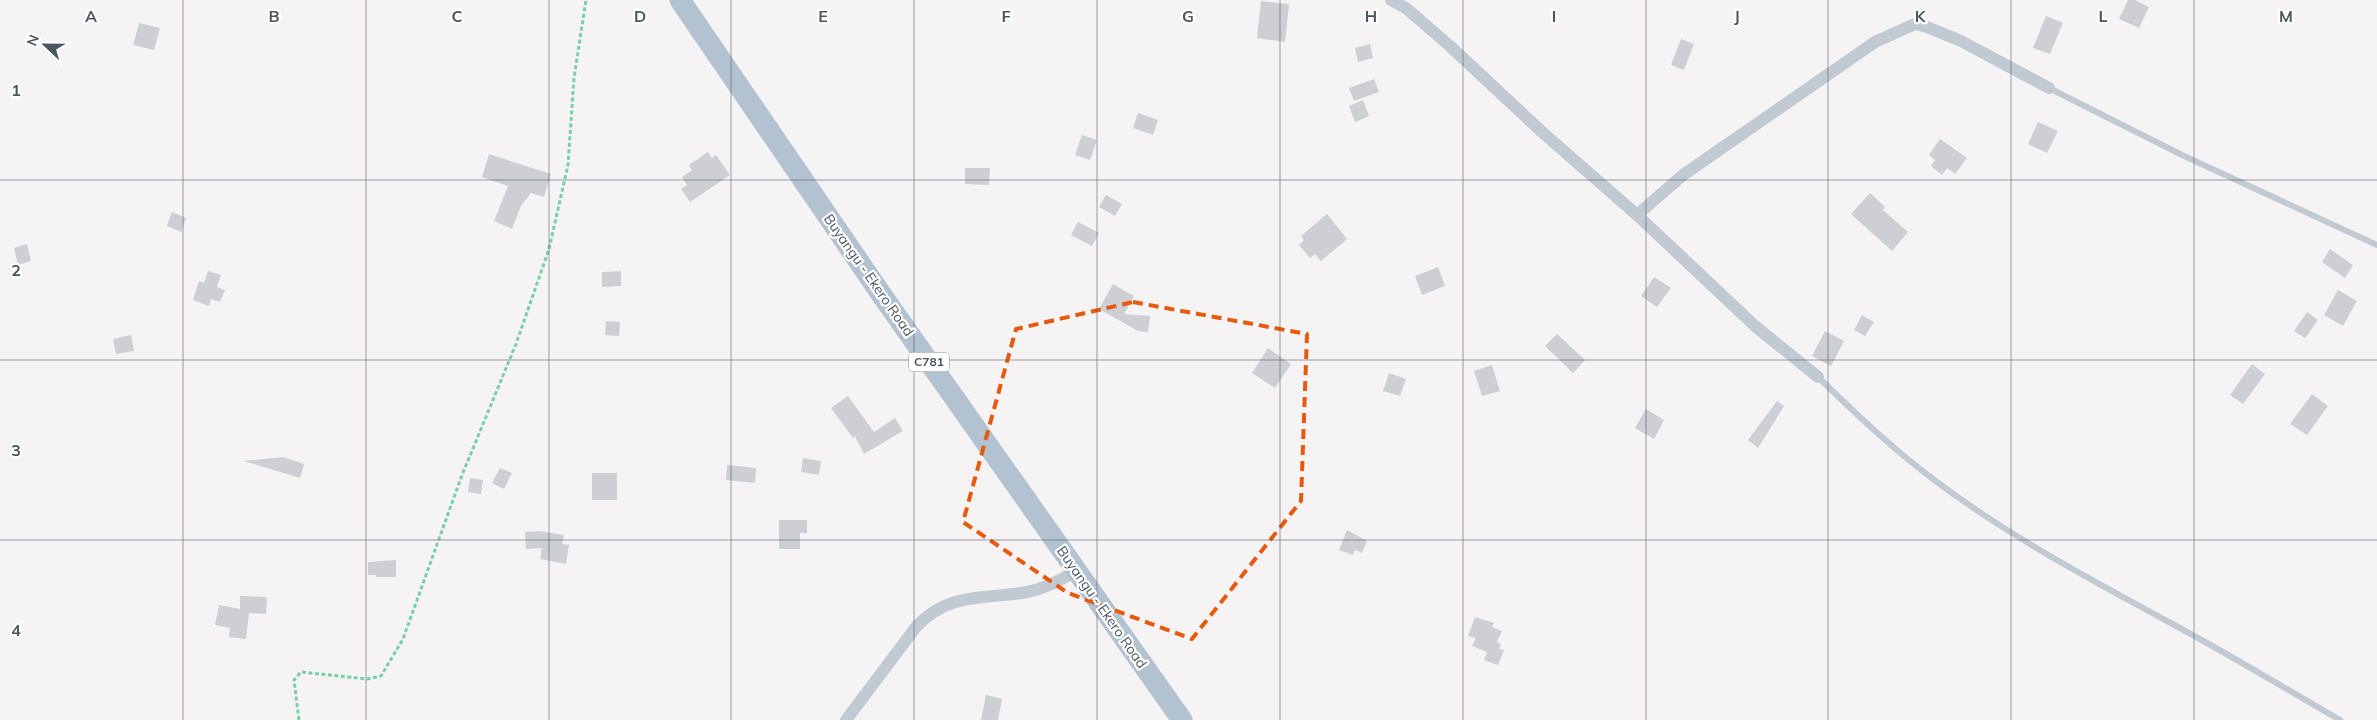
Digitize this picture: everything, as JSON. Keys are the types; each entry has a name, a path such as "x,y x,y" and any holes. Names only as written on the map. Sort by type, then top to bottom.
{"main road":[{"name":"Buyangu - Ekero Road","path":"680,0 881,294 1182,720"}],"street":[{"path":"1392,0 1407,4 1755,326 1818,377"},
{"path":"1637,215 1683,175 1875,42 1915,24 1927,26 1960,41 2049,88"},
{"path":"846,720 916,627 938,608 955,601 975,597 1030,592 1048,586 1077,571"}],"lane":[{"path":"2049,88 2182,155 2377,245"},
{"path":"1818,377 1893,446 1964,501 2068,568 2168,622 2340,720"}],"path":[{"path":"299,720 294,680 301,672 367,679 381,676 403,639 462,475 516,344 549,249 568,165 574,78 586,0"}],"highlighted area":[{"path":"1133,302 1307,334 1301,501 1192,639 1068,593 963,522 1016,329"}],"building":[{"path":"2128,0 2135,0 2149,7 2139,28 2119,19"},
{"path":"1261,1 1289,4 1285,42 1257,38"},
{"path":"2046,16 2063,23 2050,54 2033,48"},
{"path":"139,23 160,28 154,50 133,45"},
{"path":"1681,39 1694,44 1684,70 1671,65"},
{"path":"1370,44 1373,58 1358,62 1355,48"},
{"path":"1374,79 1379,92 1354,101 1349,88"},
{"path":"1363,100 1369,116 1355,122 1349,106"},
{"path":"1138,113 1158,120 1153,135 1133,128"},
{"path":"2038,122 2058,131 2047,153 2028,144"},
{"path":"1082,135 1097,140 1090,160 1075,155"},
{"path":"1940,139 1967,158 1955,174 1947,168 1942,175 1931,166 1935,160 1929,155"},
{"path":"708,152 712,158 716,155 730,175 690,202 681,189 687,185 682,177 692,170 689,165"},
{"path":"489,154 551,174 544,197 531,193 521,206 512,229 494,221 508,186 482,177"},
{"path":"965,168 990,168 989,185 965,184"},
{"path":"1870,193 1885,207 1883,210 1908,232 1892,251 1851,214"},
{"path":"1106,195 1122,204 1115,216 1099,207"},
{"path":"172,212 186,218 181,232 167,226"},
{"path":"1327,214 1347,239 1321,261 1315,254 1310,258 1299,245 1304,240 1301,236"},
{"path":"1078,222 1099,233 1092,246 1071,235"},
{"path":"27,244 31,261 18,265 14,248"},
{"path":"2330,249 2353,265 2345,278 2322,262"},
{"path":"1438,267 1445,286 1422,295 1415,276"},
{"path":"208,271 221,275 217,287 225,290 220,302 211,299 209,306 193,300 199,281 204,283"},
{"path":"621,271 621,286 602,287 602,272"},
{"path":"1654,277 1671,288 1657,307 1641,296"},
{"path":"1113,284 1134,296 1124,314 1150,316 1148,332 1138,331 1099,309"},
{"path":"2338,290 2357,301 2343,326 2324,315"},
{"path":"2307,312 2318,320 2305,338 2294,331"},
{"path":"1862,315 1874,322 1865,336 1854,330"},
{"path":"606,321 620,322 619,336 605,335"},
{"path":"1825,331 1844,341 1831,366 1812,356"},
{"path":"1557,334 1585,360 1573,373 1545,346"},
{"path":"131,335 134,351 116,354 113,339"},
{"path":"1268,348 1291,364 1275,388 1252,373"},
{"path":"2252,364 2265,374 2243,404 2230,395"},
{"path":"1492,365 1500,391 1482,396 1474,371"},
{"path":"1389,373 1406,379 1400,396 1383,391"},
{"path":"2312,394 2328,406 2307,435 2290,424"},
{"path":"848,396 874,432 895,418 903,431 864,454 855,436 853,438 831,408"},
{"path":"1777,401 1784,406 1758,448 1748,440"},
{"path":"1646,409 1664,420 1654,439 1635,428"},
{"path":"283,457 304,464 300,478 244,461"},
{"path":"803,458 821,461 819,475 801,472"},
{"path":"727,465 756,468 755,483 726,480"},
{"path":"500,468 512,473 504,489 492,483"},
{"path":"592,473 617,473 617,500 592,500"},
{"path":"470,478 483,480 481,494 468,492"},
{"path":"779,520 807,520 807,533 800,533 800,549 779,549"},
{"path":"1347,530 1367,541 1362,553 1355,550 1353,555 1339,550"},
{"path":"539,531 564,535 562,544 569,545 566,564 540,559 542,548 526,549 525,532"},
{"path":"396,560 396,577 368,575 368,562"},
{"path":"240,596 267,597 266,614 249,613 246,639 229,637 230,628 215,625 219,605 240,609"},
{"path":"1475,617 1494,623 1492,627 1502,631 1497,642 1501,644 1499,649 1504,650 1498,665 1484,660 1487,652 1472,646 1476,638 1468,636"},
{"path":"986,695 1002,699 998,720 981,720"}]}
